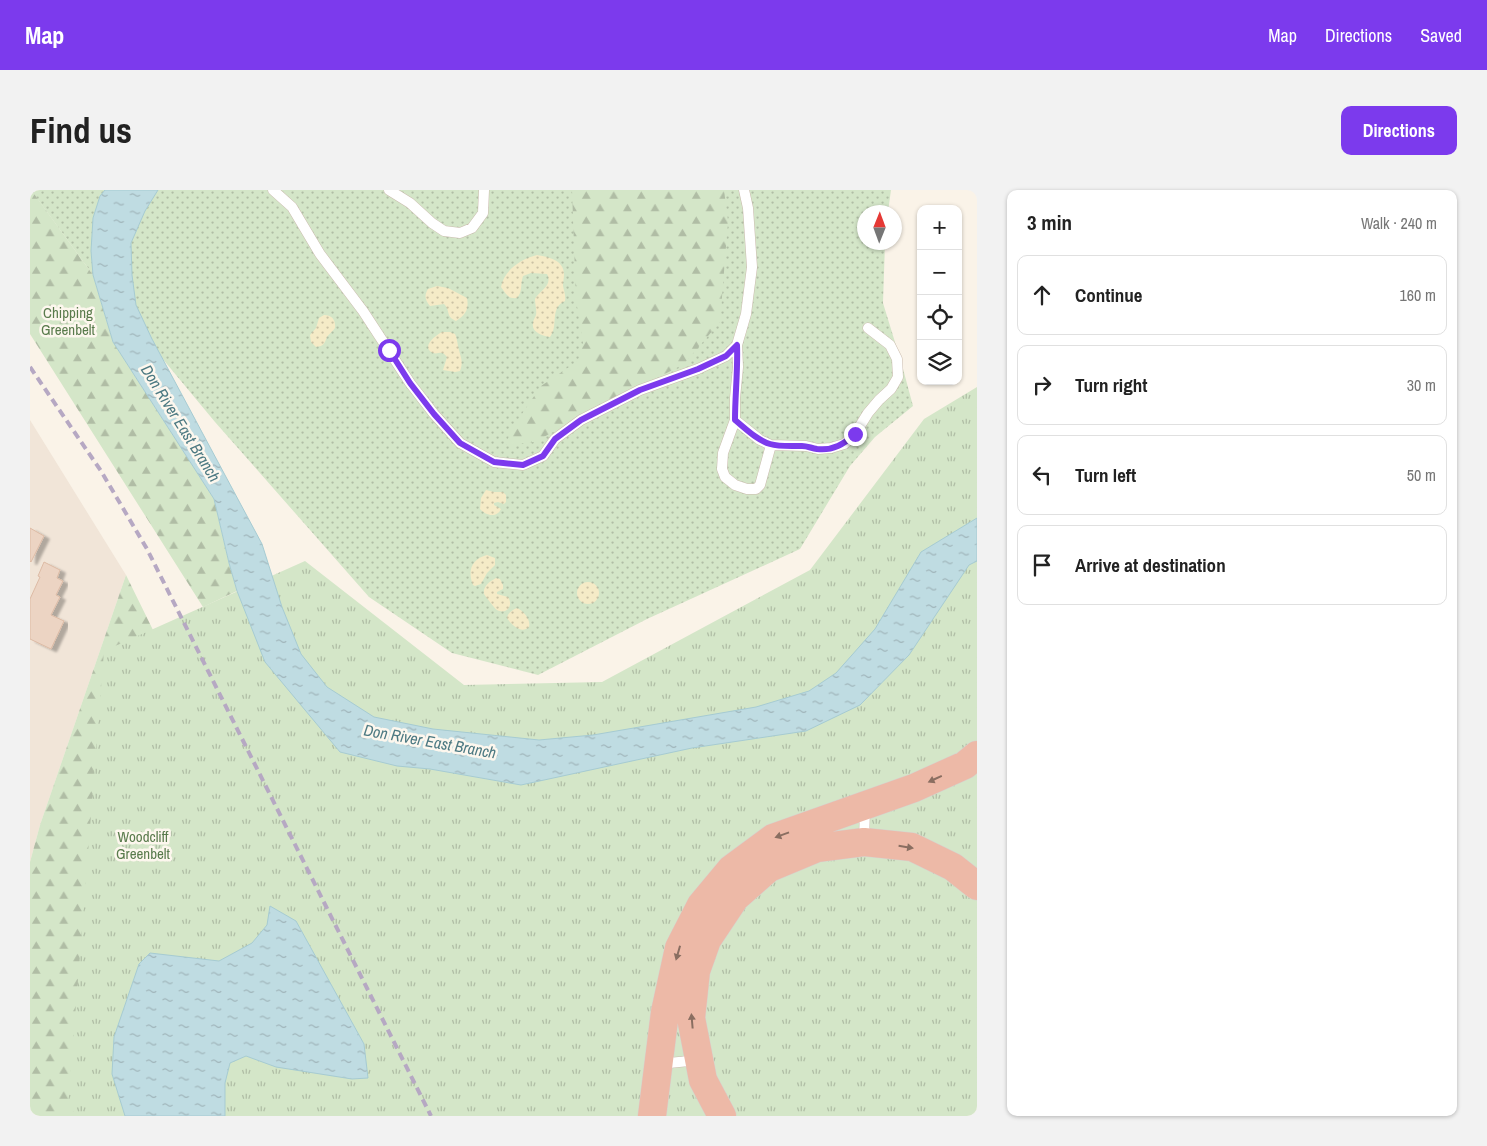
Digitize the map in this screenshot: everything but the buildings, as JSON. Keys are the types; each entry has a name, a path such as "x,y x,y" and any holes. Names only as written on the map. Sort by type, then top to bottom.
{"highway":[{"path":"652,1116 667,1004 679,948 701,904 731,869 773,838 914,788 965,765 977,755"},
{"path":"722,1116 703,1080 691,1018 696,970 707,940 735,898 769,868 818,848 864,842 912,847 953,868 977,886"}],"lane":[{"path":"273,190 292,207 320,254 368,319 410,383 434,414 460,443 494,462 523,465 543,456 555,439 581,420 640,390 698,369 726,356 737,345"},
{"path":"389,190 410,203 444,231 460,233 472,228 483,213 484,190"},
{"path":"744,190 748,208 752,267 746,314 737,345 738,367 735,420 723,453 722,469 725,477 735,485 747,489 756,489 760,485 771,445"},
{"path":"735,420 760,440 771,445 806,446 818,449 844,444 855,434 879,400 892,389 898,377 897,358 890,345 868,328"},
{"path":"864,842 865,806"},
{"path":"658,1064 699,1060"}],"shaded area":[{"path":"30,420 126,575 40,825 30,862"}],"green space":[{"name":"Chipping Greenbelt","path":"30,190 93,275 113,342 214,499 237,591 203,607 30,334"},
{"path":"31,190 891,190 889,205 857,205 857,250 885,250 883,303 913,406 875,437 850,466 800,549 647,619 538,675 452,653 369,597 215,422 93,275"},
{"path":"572,190 724,190 728,221 720,322 684,364 534,442 506,445 511,430 541,386 578,361 583,343 576,300"},
{"path":"977,387 977,1116 78,1116 68,1106 104,651 305,561 464,685 602,682 810,570 924,419"},
{"name":"Woodcliff Greenbelt","path":"126,575 286,901 125,1116 30,1116 30,862 40,825"}],"sand":[{"path":"537,255 558,262 564,274 565,301 557,308 553,333 550,337 538,333 533,326 536,315 535,299 547,285 547,274 531,273 523,276 521,290 517,298 509,297 501,287 509,270 519,262"},
{"path":"437,286 448,288 467,298 468,305 466,311 456,321 450,317 444,304 430,306 427,302 428,289"},
{"path":"324,315 333,318 335,328 321,346 316,347 311,342 310,335 316,328 319,318"},
{"path":"442,332 455,334 457,338 462,361 460,371 443,370 447,357 443,353 433,353 428,348 430,341"},
{"path":"486,490 503,492 506,495 506,502 504,504 494,503 494,505 501,509 497,514 488,514 480,509 481,498"},
{"path":"487,555 495,558 495,565 487,573 481,584 475,586 471,580 472,566 478,559"},
{"path":"496,578 500,579 503,585 503,589 497,592 497,594 508,597 510,600 510,606 503,611 496,609 484,594 486,586"},
{"path":"584,582 592,582 599,589 599,597 592,604 584,604 577,597 577,589"},
{"path":"517,608 528,619 529,627 526,629 517,628 507,618 510,612"}],"water":[{"name":"Don River East Branch","path":"105,190 158,190 145,211 131,243 132,275 136,305 152,339 262,544 282,607 301,654 327,687 374,717 433,729 539,740 593,735 756,707 809,691 836,673 875,629 921,552 977,518 977,561 969,565 909,655 860,705 806,731 692,748 521,785 430,769 397,766 340,752 265,662 237,591 214,499 113,342 93,275 91,251 93,218 100,196"},
{"path":"270,906 296,921 364,1044 368,1078 352,1079 276,1067 246,1056 230,1063 225,1083 225,1116 125,1116 112,1074 114,1037 139,964 150,953 219,961 252,943 267,925"}],"railway":[{"path":"30,367 101,471 147,549 431,1116"}],"route":[{"path":"389,350 410,383 460,443 494,462 523,465 543,456 555,439 581,420 640,390 698,369 726,356 737,345 738,367 735,420 746,430 771,445 806,446 818,449 844,444 855,434"}]}
